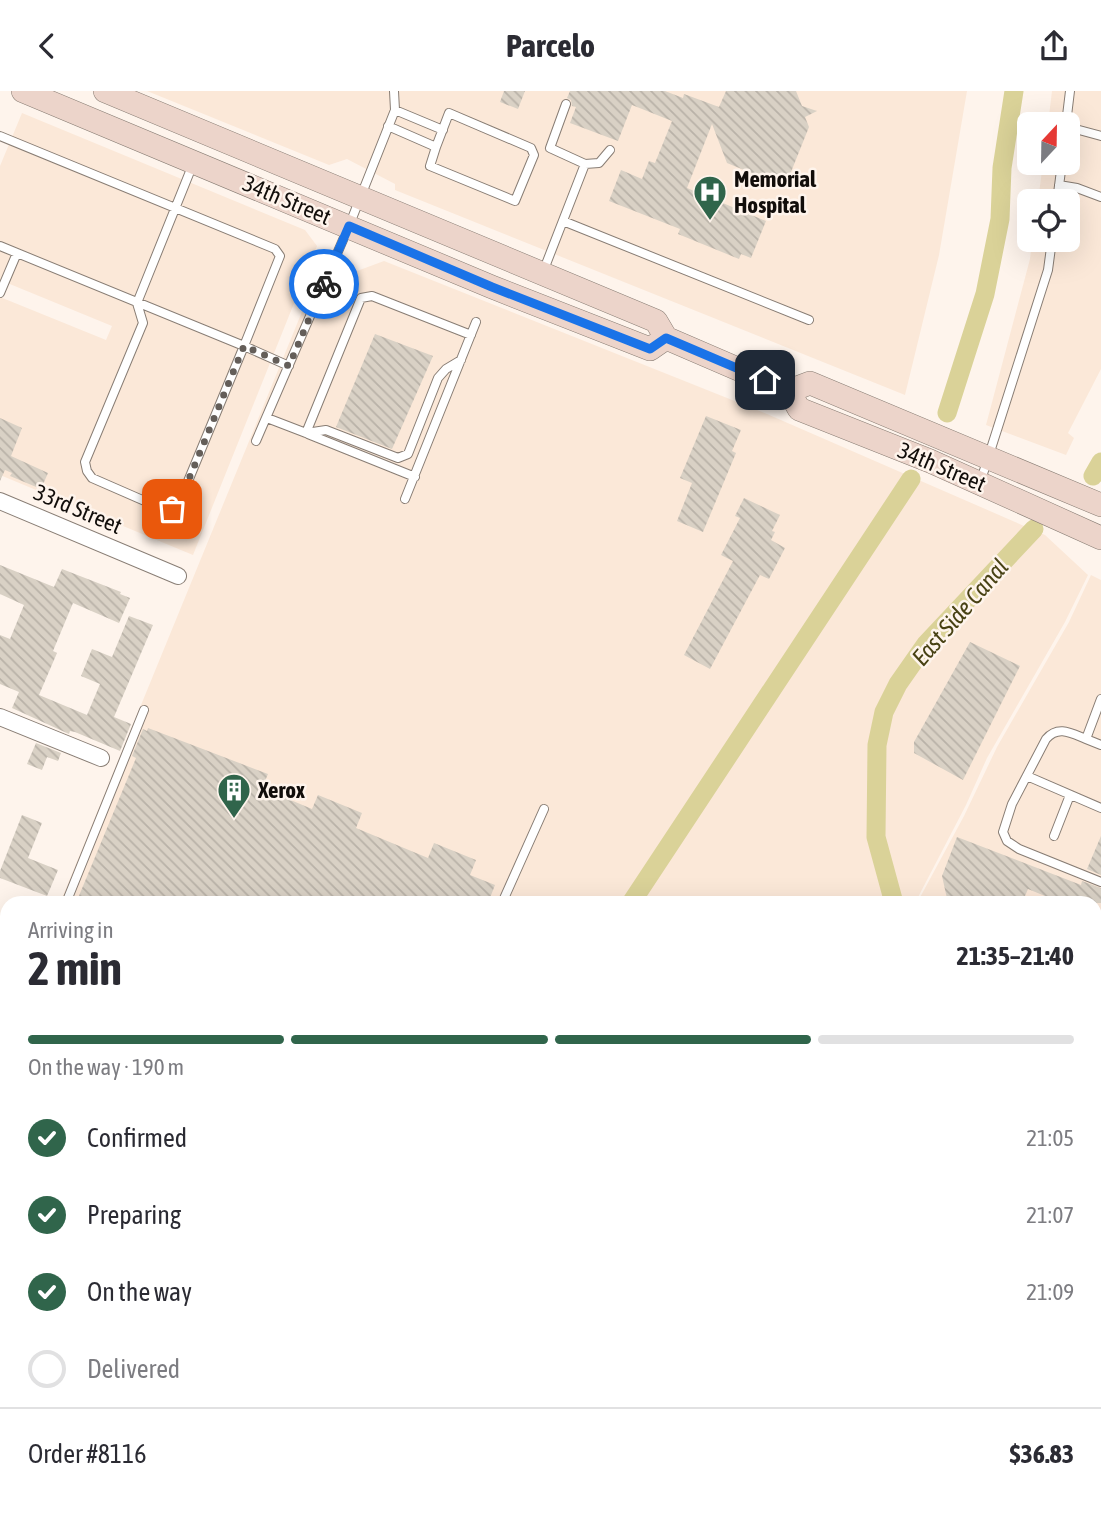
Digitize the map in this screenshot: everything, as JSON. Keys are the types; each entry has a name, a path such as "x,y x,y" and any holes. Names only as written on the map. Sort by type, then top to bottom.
{"street":[{"name":"34th Street","path":"23,91 492,287 650,349 666,338"},
{"name":"34th Street","path":"109,92 656,321 666,338 789,391 799,409 980,483 1101,538"},
{"path":"99,122 109,92"},
{"name":"34th Street","path":"789,391 810,383 1101,505"},
{"name":"33rd Street","path":"0,501 178,576"},
{"path":"0,717 101,758"}],"lane":[{"path":"256,441 349,226 395,110 394,91"},
{"path":"1068,112 1070,91"},
{"path":"566,104 550,148 585,164 598,163 610,150"},
{"path":"395,110 443,130"},
{"path":"449,113 531,148 534,155 515,201 430,166 436,147 449,113"},
{"path":"388,126 436,147"},
{"path":"1080,129 1101,136"},
{"path":"0,136 176,208 275,249 280,256 179,503 172,509 163,509 92,478 85,462 142,323 137,303 176,208 194,162"},
{"path":"542,273 585,164"},
{"path":"1058,189 1060,175"},
{"path":"1059,185 1101,197"},
{"path":"563,221 809,320"},
{"path":"0,246 289,366"},
{"path":"980,483 1048,270 1050,252"},
{"path":"0,293 17,253"},
{"path":"306,433 360,298 372,296 471,335"},
{"path":"405,499 476,322"},
{"path":"306,433 326,430 403,458 408,454 438,378 446,369 461,360"},
{"path":"267,418 415,477"},
{"path":"1086,739 1101,699"},
{"path":"69,896 144,710"},
{"path":"1101,745 1065,730 1052,732 1027,776 1004,826 1004,837 1019,849 1101,882"},
{"path":"1027,776 1101,808"},
{"path":"1054,836 1070,795"},
{"path":"505,896 544,809"}],"shaded area":[{"name":"Memorial Hospital","path":"147,91 967,91 939,255 905,395 395,190 395,184 347,159 329,165"},
{"path":"1052,91 1101,91 1101,369 1068,433 1074,438 1066,455 986,425 1031,252 1080,252 1080,189 1040,189 1041,175 1080,175 1080,112 1049,112"},
{"path":"22,113 305,230 317,246 193,555 0,475 0,297 106,340 112,326 0,280 0,166"},
{"path":"324,258 357,271 384,261 767,414 1045,535 1088,575 1065,622 987,758 919,896 63,896"},
{"path":"1091,575 1101,580 1101,896 921,896 997,747 1069,622"}],"building":[{"path":"504,91 525,91 518,109 500,102"},
{"path":"570,91 665,91 683,98 684,94 719,107 726,91 796,91 802,106 817,111 805,117 809,127 785,187 727,163 712,124 687,188 766,221 751,258 741,254 739,259 678,234 680,229 609,201 621,170 642,179 649,161 655,163 672,121 632,105 618,141 570,123 576,107 572,106 571,100 567,98"},
{"path":"375,334 433,356 392,449 336,427"},
{"path":"706,416 741,430 732,451 736,453 703,532 677,521 692,483 680,478"},
{"path":"0,418 22,428 11,456 48,473 41,489 10,476 12,473 5,470 0,481"},
{"path":"744,498 780,515 772,531 775,532 771,540 785,548 769,579 760,575 710,669 684,655 733,561 721,555 740,518 735,516"},
{"path":"0,565 54,587 62,569 130,598 119,623 73,603 53,651 57,653 39,695 87,715 100,684 81,676 92,649 112,657 129,616 153,625 114,717 131,724 120,751 75,732 70,731 69,734 12,708 19,692 0,684 0,635 10,639 24,605 0,594"},
{"path":"970,642 1020,666 963,780 914,753 914,742"},
{"name":"Xerox","path":"148,728 268,774 262,788 312,809 318,795 362,813 356,828 428,858 434,843 476,860 470,875 495,885 491,896 79,896 136,758 132,756 143,729 147,731"},
{"path":"36,743 61,753 58,761 47,757 42,770 27,764"},
{"path":"22,815 42,823 28,858 58,870 47,896 0,878 0,871"},
{"path":"1101,836 1101,875 1087,869"},
{"path":"957,837 1081,885 1082,881 1101,888 1101,896 1045,896 1028,889 1025,896 946,896 942,876"}],"waterway":[{"path":"947,413 985,294 1000,219 1002,168 1014,91"},
{"name":"East Side Canal","path":"1093,476 1101,462"},
{"path":"636,896 911,479"},
{"name":"East Side Canal","path":"892,896 876,837 877,745 884,712 898,684 926,644 1034,529"}],"way so far":[{"path":"172,509 179,503 244,346 289,366 324,284"}],"place":[{"name":"Memorial Hospital","path":"710,222"},
{"name":"Xerox","path":"234,820"}],"route":[{"path":"324,284 349,226 492,287 650,349 666,338 765,380"}]}
